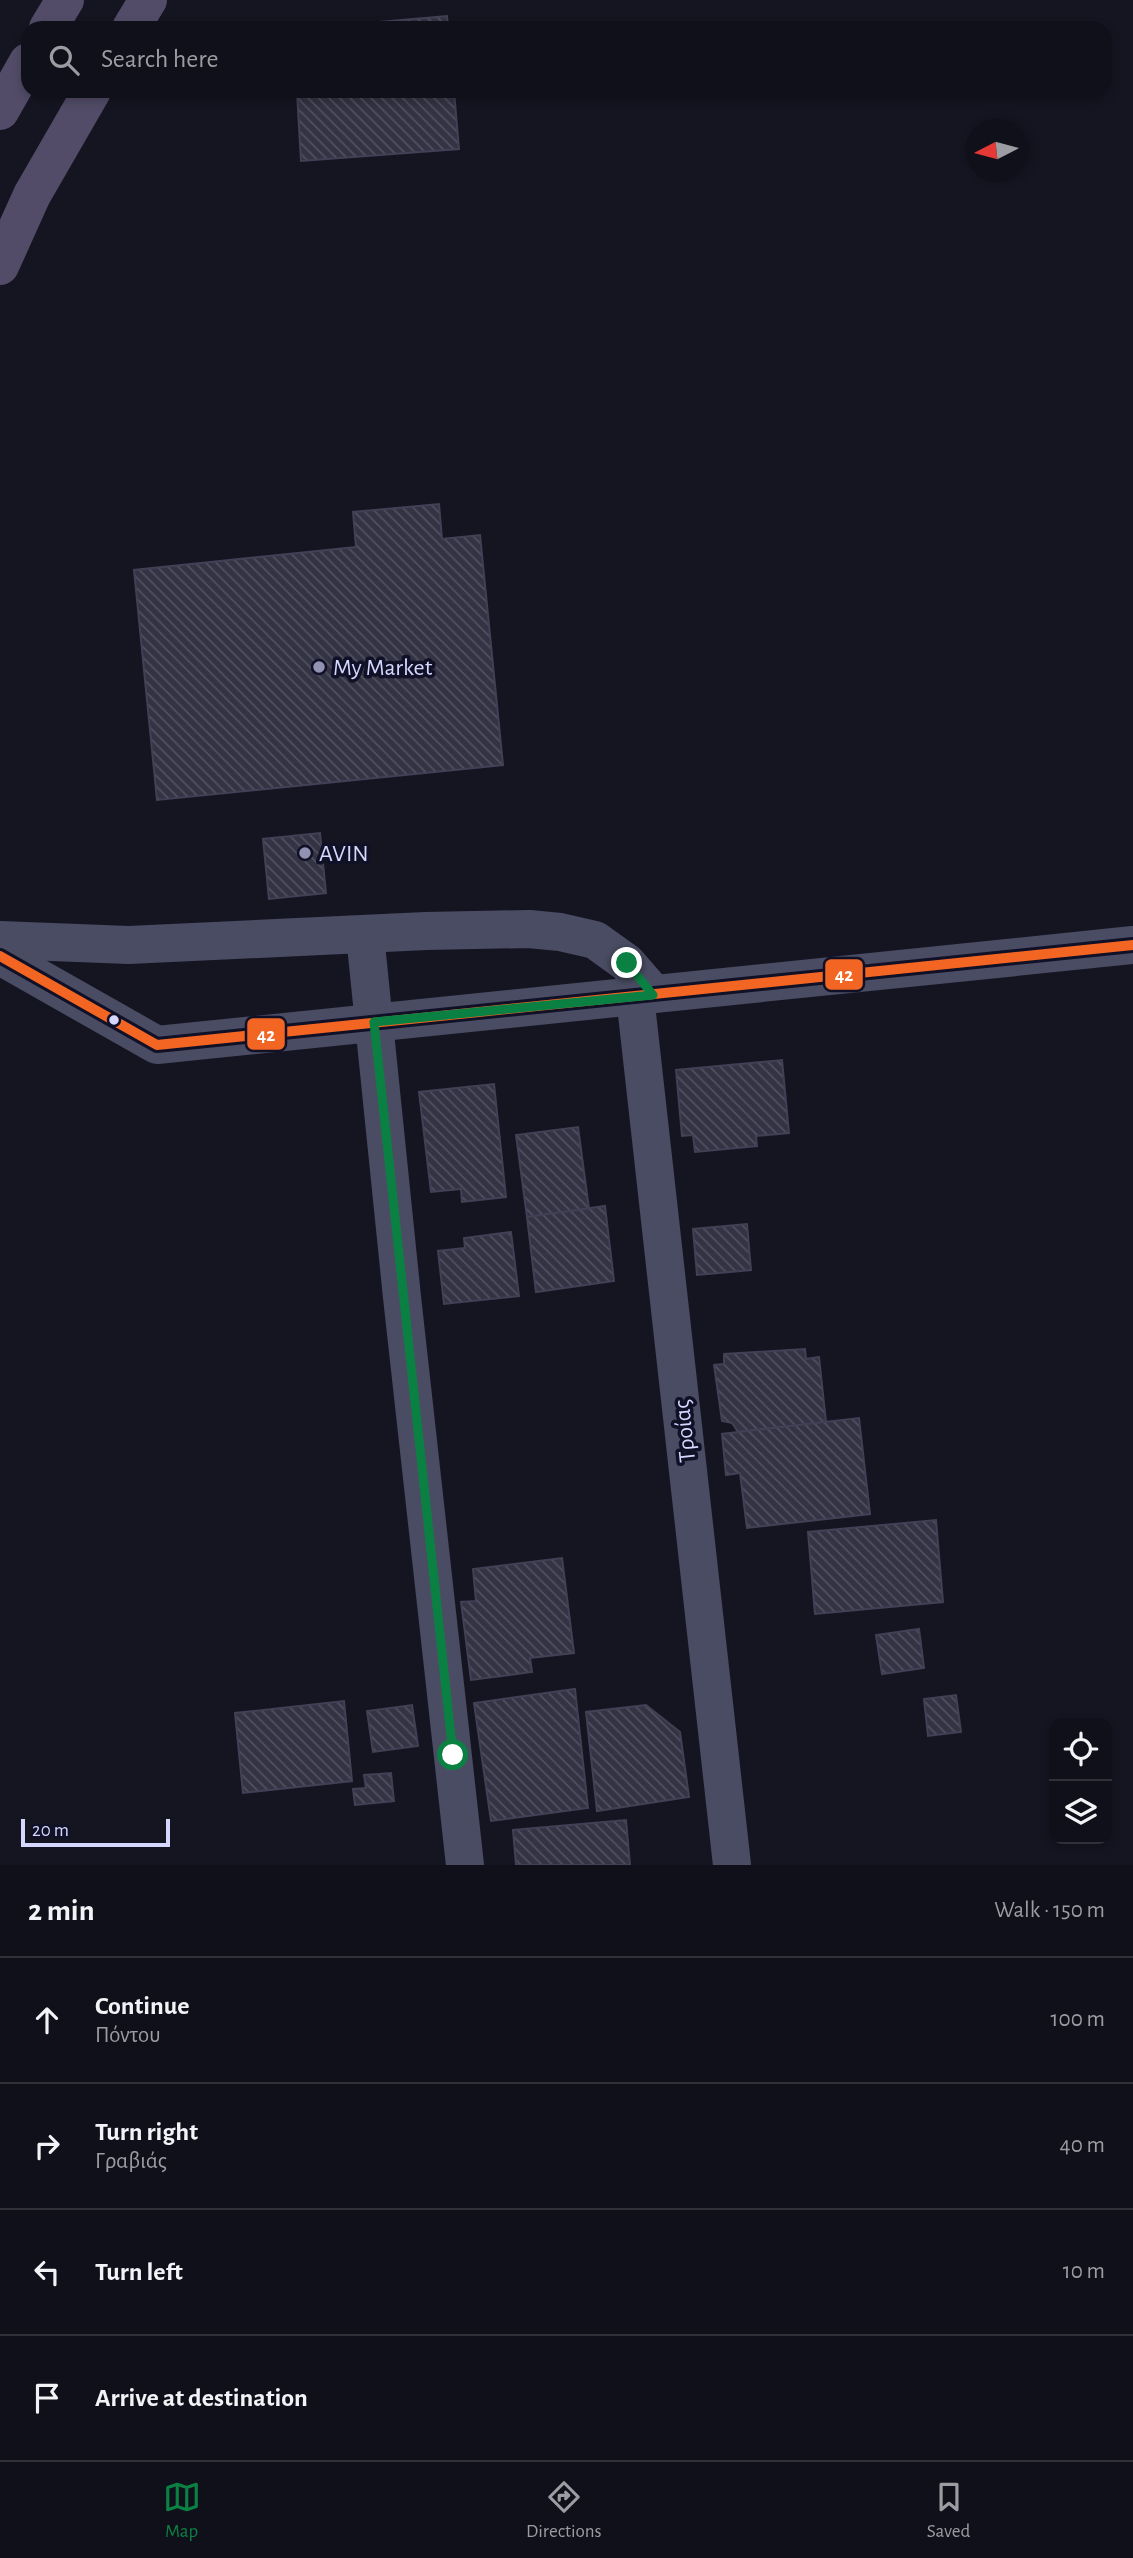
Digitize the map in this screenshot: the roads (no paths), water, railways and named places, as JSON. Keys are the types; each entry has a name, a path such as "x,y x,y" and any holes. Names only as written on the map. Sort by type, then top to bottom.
{"main road":[{"path":"52,21 65,0"},
{"path":"135,21 148,0"},
{"path":"0,111 21,74"},
{"path":"0,266 32,195 88,98"}],"street":[{"path":"0,940 130,945 529,929 560,932 595,940 627,963 644,995"},
{"path":"365,935 465,1865"},
{"path":"0,956 157,1045 1133,945"},
{"name":"Τροίας","path":"644,995 732,1865"}],"place":[{"name":"My Market","path":"319,667"},
{"name":"AVIN","path":"305,853"}]}
